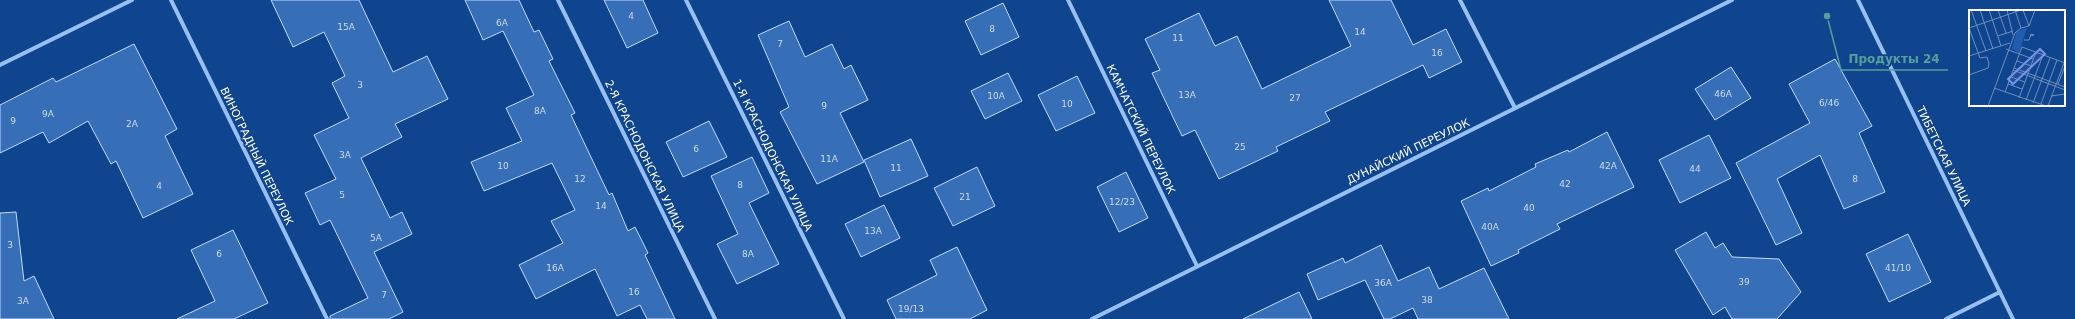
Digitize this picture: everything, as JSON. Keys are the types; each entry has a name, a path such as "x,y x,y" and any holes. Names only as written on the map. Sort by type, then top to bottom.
{"street":[{"path":"0,65 132,0"},
{"name":"ВИНОГРАДНЫЙ ПЕРЕУЛОК","path":"171,0 327,319"},
{"name":"2-Я КРАСНОДОНСКАЯ УЛИЦА","path":"558,0 715,319"},
{"name":"1-Я КРАСНОДОНСКАЯ УЛИЦА","path":"686,0 844,319"},
{"name":"КАМЧАТСКИЙ ПЕРЕУЛОК","path":"1068,0 1197,266"},
{"path":"1460,0 1515,108"},
{"name":"ДУНАЙСКИЙ ПЕРЕУЛОК","path":"1092,319 1732,0"},
{"name":"ТИБЕТСКАЯ УЛИЦА","path":"1858,0 2013,319"},
{"path":"1946,319 2000,292"}],"building":[{"path":"271,0 359,0 393,72 427,56 448,99 395,124 402,137 361,158 390,218 402,212 412,234 374,252 403,312 389,319 330,319 330,316 368,298 330,220 320,225 305,193 336,179 314,135 349,118 332,83 345,76 324,32 293,47"},
{"path":"465,0 519,0 534,32 539,30 553,59 549,61 575,113 571,115 609,195 612,193 628,231 635,227 648,253 645,255 675,319 647,319 640,305 617,316 595,269 536,299 519,265 563,243 551,221 575,210 552,163 484,191 471,162 522,141 506,108 534,95 503,31 483,40"},
{"path":"604,0 643,0 658,33 627,48"},
{"path":"1329,0 1391,0 1413,45 1446,29 1462,62 1429,78 1423,65 1325,112 1330,121 1276,147 1278,151 1219,179 1195,130 1182,136 1152,73 1160,70 1145,39 1199,13 1215,46 1237,36 1262,89 1351,46"},
{"path":"1003,3 1019,37 981,55 965,21"},
{"path":"789,21 805,57 832,44 844,69 851,65 868,100 840,113 864,162 817,184 780,112 789,107 758,35"},
{"path":"134,44 177,129 165,136 193,194 143,218 116,161 111,164 88,121 49,143 43,132 0,153 0,105 53,78 56,82"},
{"path":"1835,59 1872,126 1859,133 1885,192 1844,209 1820,155 1777,179 1802,233 1776,245 1736,163 1810,123 1789,84"},
{"path":"1731,67 1751,98 1715,120 1695,89"},
{"path":"1008,73 1022,101 985,119 971,91"},
{"path":"1077,76 1095,113 1056,131 1038,95"},
{"path":"709,121 727,157 683,177 666,142"},
{"path":"1607,132 1634,187 1557,224 1560,229 1518,250 1519,253 1491,266 1461,201 1488,188 1489,191 1536,167 1535,164 1568,150 1569,152"},
{"path":"1709,135 1731,178 1680,203 1659,160"},
{"path":"911,139 928,176 880,197 864,160"},
{"path":"752,157 769,193 749,203 779,264 737,284 717,244 738,234 711,176"},
{"path":"977,167 995,206 953,226 934,188"},
{"path":"1126,172 1148,218 1119,232 1097,187"},
{"path":"884,205 900,238 861,257 845,224"},
{"path":"16,212 24,281 34,276 54,319 0,319 0,213"},
{"path":"233,230 268,303 234,319 177,319 215,301 191,250"},
{"path":"1706,232 1715,248 1723,243 1732,257 1779,259 1801,292 1777,319 1732,319 1725,307 1713,315 1675,250"},
{"path":"1908,234 1931,282 1889,302 1866,254"},
{"path":"1381,245 1398,281 1429,267 1439,289 1484,268 1509,319 1418,319 1413,308 1390,319 1384,319 1365,280 1318,300 1307,274 1343,258 1345,263"},
{"path":"957,247 987,310 970,319 896,319 887,300 937,275 930,260"},
{"path":"1299,292 1312,319 1243,319"}],"place":[{"name":"Продукты 24","path":"1827,16"}]}
